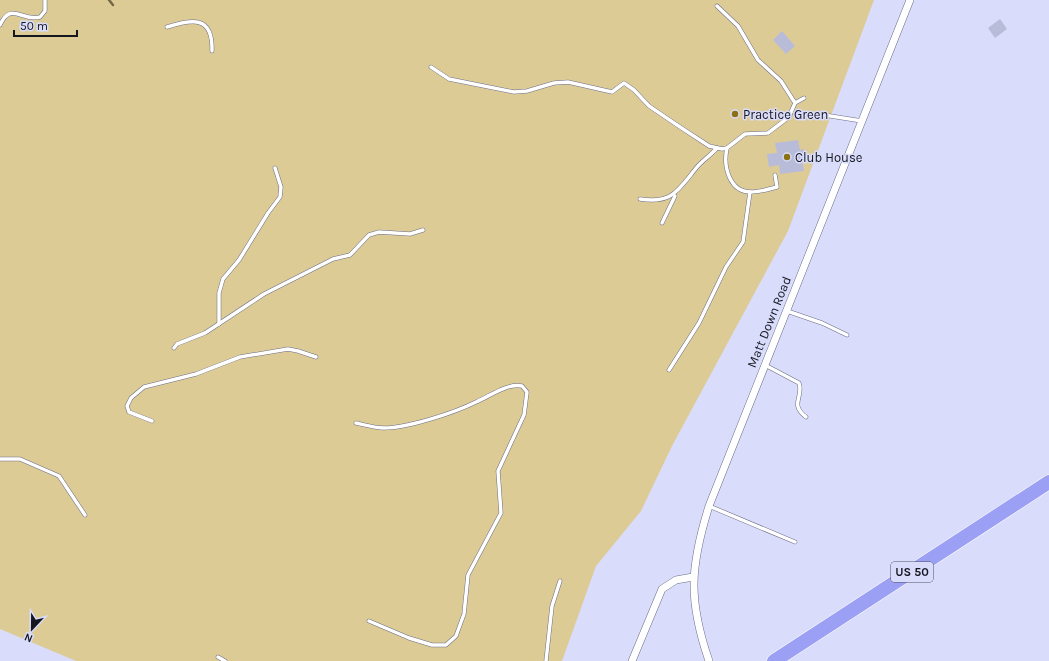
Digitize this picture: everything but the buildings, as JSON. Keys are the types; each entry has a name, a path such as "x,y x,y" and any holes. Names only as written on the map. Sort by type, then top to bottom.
{"highway":[{"name":"US 50","path":"774,661 1049,482"}],"street":[{"name":"Matt Down Road","path":"709,661 699,631 693,577 699,538 709,506 910,0"},
{"path":"632,661 662,589 676,580 693,577"}],"lane":[{"path":"0,25 4,17 11,13 29,17 40,17 45,11 45,0"},
{"path":"717,6 738,26 758,60 781,81 795,103"},
{"path":"167,27 187,21 200,23 211,38 212,51"},
{"path":"431,67 449,79 514,92 527,91 554,83 568,82 612,92 624,83 634,90 649,106 705,144 717,148 727,148 745,134 768,133 789,117 795,103 804,98"},
{"path":"824,115 863,121"},
{"path":"662,223 675,195 698,166 717,148"},
{"path":"727,148 725,162 728,175 736,186 750,192 777,187 775,175"},
{"path":"219,324 219,293 223,279 239,260 268,213 280,197 281,187 275,168"},
{"path":"668,370 699,323 726,267 743,242 750,192"},
{"path":"640,200 665,200 675,195"},
{"path":"174,348 177,344 205,333 264,294 334,259 350,255 369,235 379,232 410,234 423,230"},
{"path":"786,311 847,335"},
{"path":"152,421 130,412 127,406 133,395 150,385 196,374 240,357 274,351 293,349 316,357"},
{"path":"765,365 799,383 800,387 797,407 799,412 806,417"},
{"path":"356,422 380,428 391,428 464,407 510,386 522,386 527,392 524,415 498,471 501,513 468,575 464,614 456,636 446,645 432,645 409,638 369,621"},
{"path":"0,459 20,459 59,476 85,515"},
{"path":"709,506 795,542"},
{"path":"546,661 552,606 560,581"},
{"path":"218,657 225,661"}],"shaded area":[{"path":"0,0 874,0 788,231 672,446 641,511 596,566 562,661 76,661 0,629"}],"waterway":[{"path":"109,0 113,5"}],"place":[{"name":"Practice Green","path":"735,114"},
{"name":"Club House","path":"787,157"}]}
